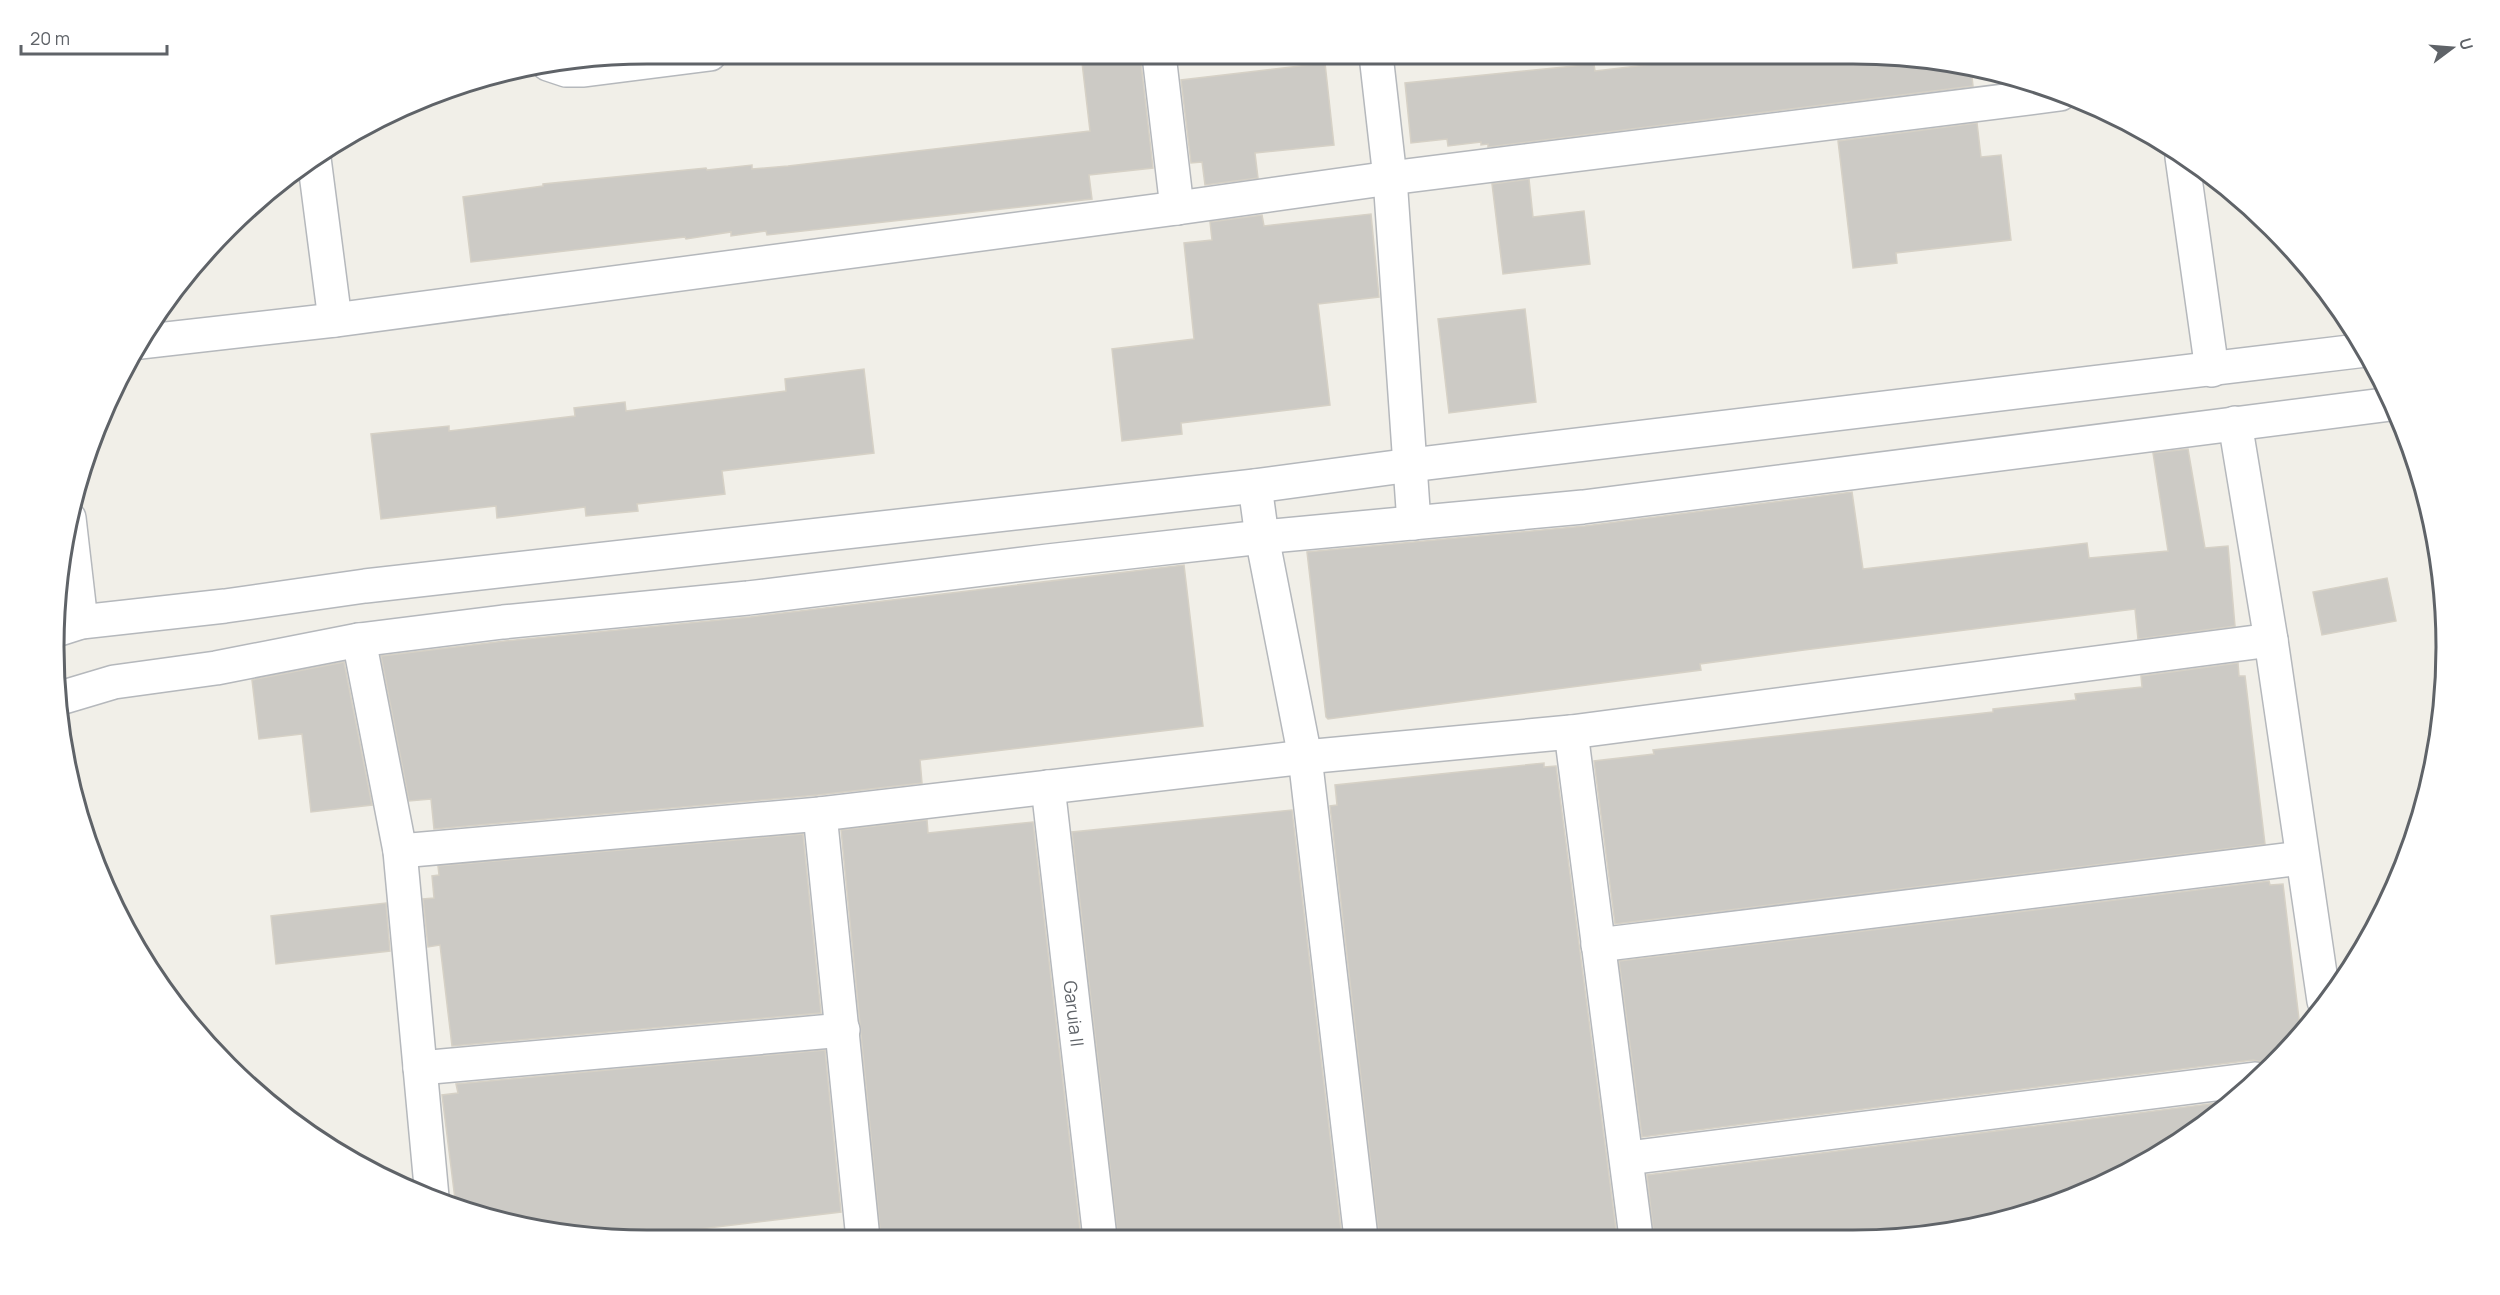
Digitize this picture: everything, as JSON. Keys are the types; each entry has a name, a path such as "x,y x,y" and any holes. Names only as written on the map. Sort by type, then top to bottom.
{"street":[{"path":"1160,64 1177,208"},
{"path":"1377,64 1390,178 1414,523"},
{"path":"566,70 620,65"},
{"path":"153,341 335,320 1390,178 2042,96"},
{"path":"2184,168 2212,370"},
{"path":"315,169 335,320"},
{"path":"68,578 68,626 365,586 1255,486 1411,465 2354,352"},
{"path":"67,693 114,682 216,668 359,640 502,622 748,598 1262,537 1583,507 2382,405"},
{"path":"2235,423 2271,640 2301,858 2322,991"},
{"path":"1255,486 1262,537 1305,758 1360,1230"},
{"path":"359,640 400,851 431,1189"},
{"path":"400,851 820,814 1305,758 1571,732 2271,640"},
{"path":"1571,732 1628,1158 1635,1230"},
{"name":"Garuia II","path":"1048,788 1099,1230"},
{"path":"820,814 863,1230"},
{"path":"1598,945 2301,858"},
{"path":"420,1068 843,1030"},
{"path":"1628,1158 2243,1081"}],"building":[{"path":"1082,64 1141,64 1153,168 1089,175 1092,199 767,235 766,231 731,236 731,232 471,262 463,197 543,186 543,184 706,168 707,170 752,165 752,169 788,166 1090,131"},
{"path":"1325,64 1334,145 1255,153 1258,178 1205,185 1202,162 1191,163 1181,80"},
{"path":"1594,64 1595,71 1655,64 1852,64 1929,69 1972,77 1973,86 1488,147 1488,144 1481,145 1481,142 1448,146 1447,139 1411,143 1405,83"},
{"path":"1977,123 1981,157 2001,155 2011,240 1896,253 1897,263 1853,268 1838,141"},
{"path":"1529,179 1533,217 1584,211 1590,264 1503,274 1492,184"},
{"path":"1371,214 1379,297 1318,304 1330,405 1181,423 1182,434 1122,441 1112,349 1194,339 1184,243 1212,240 1210,222 1262,215 1264,226"},
{"path":"1525,309 1536,402 1449,413 1438,319"},
{"path":"864,369 874,453 722,471 725,494 637,504 638,511 586,516 585,507 497,518 496,506 381,519 371,434 449,426 449,431 575,416 574,408 625,402 626,411 786,391 785,379"},
{"path":"2188,449 2205,548 2228,546 2235,626 2138,639 2135,609 1804,650 1700,664 1701,670 1328,719 1326,717 1307,552 1585,526 1852,492 1863,569 2087,543 2089,558 2168,551 2153,453"},
{"path":"1184,565 1203,726 920,760 922,783 818,795 434,829 431,799 409,801 381,656 505,641 750,617"},
{"path":"2387,578 2396,621 2322,635 2313,592"},
{"path":"344,662 372,805 311,812 302,734 259,739 252,680"},
{"path":"2238,663 2239,676 2245,676 2265,844 1615,924 1594,761 1654,754 1653,750 1993,712 1993,709 2076,700 2075,694 2142,687 2141,676"},
{"path":"1544,763 1544,767 1556,766 1616,1230 1378,1230 1330,806 1337,805 1335,785"},
{"path":"1292,810 1341,1230 1117,1230 1072,832"},
{"path":"927,820 928,833 1033,822 1080,1230 880,1230 841,830"},
{"path":"803,834 821,1013 452,1046 440,945 428,947 423,899 434,898 432,876 439,875 438,866"},
{"path":"2269,881 2270,885 2283,884 2299,1022 2262,1062 2253,1060 1642,1137 1619,961"},
{"path":"386,903 390,951 276,964 271,916"},
{"path":"825,1050 841,1212 692,1230 609,1229 571,1226 534,1219 460,1200 455,1198 442,1095 458,1093 456,1084"},
{"path":"2215,1103 2144,1152 2076,1186 2003,1211 1929,1226 1852,1230 1653,1230 1647,1175"}]}
